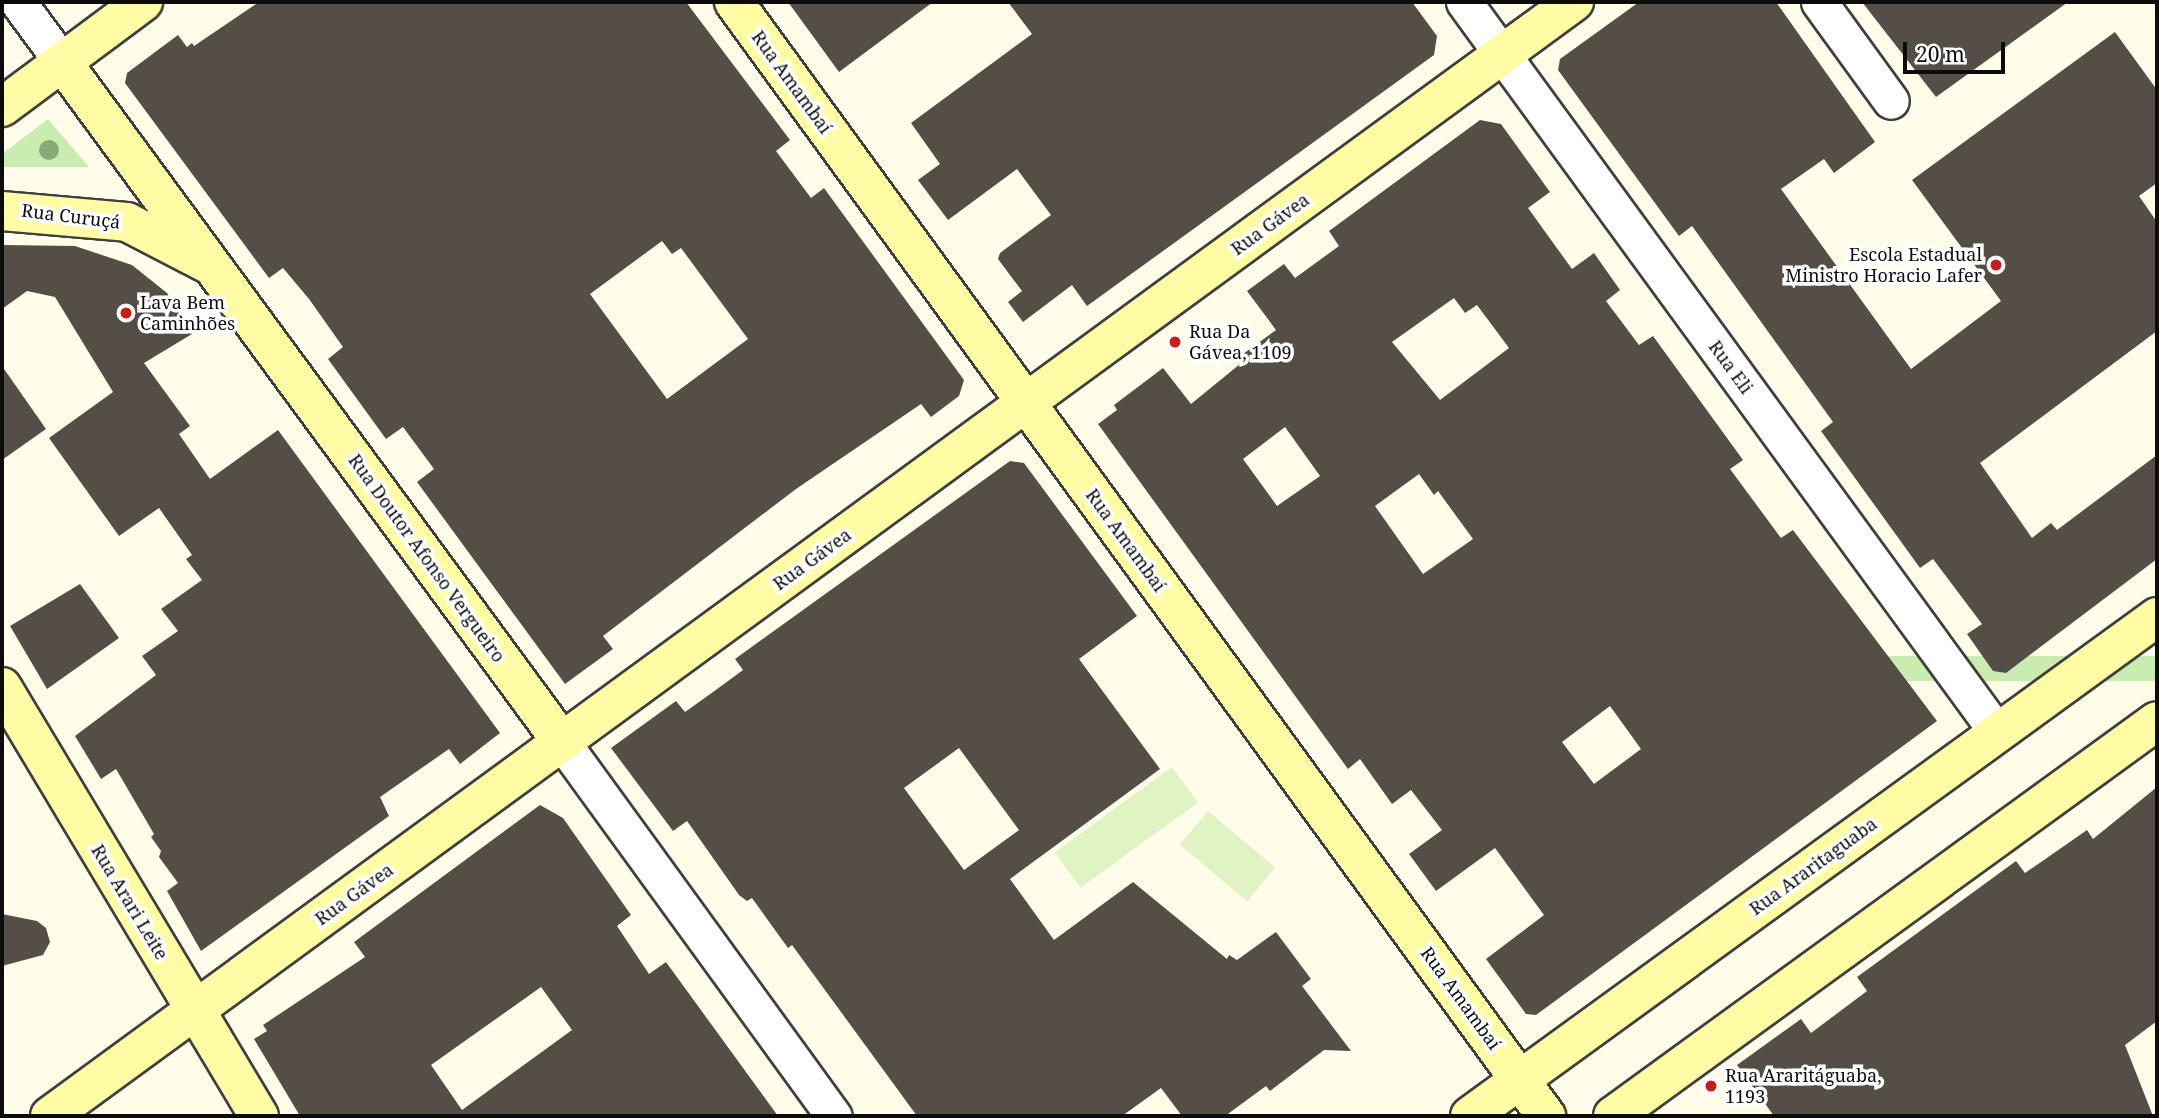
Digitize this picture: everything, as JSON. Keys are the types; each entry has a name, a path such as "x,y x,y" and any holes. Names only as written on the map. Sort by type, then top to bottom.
{"main road":[{"path":"2,107 143,2"},
{"name":"Rua Amambaí","path":"734,2 1546,1116"},
{"name":"Rua Gávea","path":"50,1116 1574,2"},
{"name":"Rua Doutor Afonso Vergueiro","path":"61,62 562,742"},
{"name":"Rua Curuçá","path":"2,211 127,222 214,267"},
{"name":"Rua Araritaguaba","path":"1470,1116 1518,1078 2157,617"},
{"name":"Rua Arari Leite","path":"2,687 258,1116"},
{"path":"1614,1116 2157,721"},
{"path":"1498,1116 1518,1078"}],"street":[{"name":"Rua Doutor Afonso Vergueiro","path":"18,2 61,62"},
{"name":"Rua Eli","path":"1464,2 1997,732"},
{"path":"1819,2 1891,101"},
{"name":"Rua Doutor Afonso Vergueiro","path":"562,742 834,1116"}],"green space":[{"path":"48,119 89,167 2,167 2,154"},
{"path":"1464,656 2157,656 2157,681 1464,681"},
{"path":"1172,767 1198,803 1081,888 1055,852"},
{"path":"1208,811 1275,868 1247,901 1180,845"}],"building":[{"path":"259,2 686,2 790,140 776,151 811,198 824,188 964,380 959,396 931,417 921,404 796,489 603,636 613,649 565,684 417,482 434,469 403,427 386,439 328,359 343,347 309,299 283,268 269,278 125,83 127,73 178,35 187,47 192,43 194,46","holes":["662,241 672,254 681,248 748,339 667,399 590,294"]},
{"path":"788,2 933,2 839,72"},
{"path":"1008,2 1412,2 1437,36 1434,55 1087,306 1072,285 1023,322 1008,302 1022,291 998,259 1000,253 1051,215 1017,169 948,220 918,180 940,164 911,123 1032,34"},
{"path":"1639,2 1776,2 1875,142 1834,173 1824,159 1781,189 1911,369 2001,301 1912,180 2115,32 2157,90 2157,183 2139,196 2157,222 2157,331 1980,463 2032,538 2051,523 2057,530 2157,455 2157,559 2006,673 1993,671 1967,634 1982,624 1933,559 1920,568 1821,431 1833,422 1692,226 1679,236 1558,70 1560,59"},
{"path":"1862,2 2068,2 1936,97"},
{"path":"1480,120 1501,124 1550,192 1528,208 1572,269 1594,253 1620,290 1606,301 1639,345 1653,336 1743,460 1730,469 1781,538 1793,530 1937,721 1536,1015 1526,1014 1486,959 1544,915 1495,848 1436,891 1409,854 1442,830 1411,790 1392,804 1360,759 1348,769 1098,424 1117,410 1114,405 1163,368 1191,404 1240,364 1236,359 1276,330 1247,291 1284,264 1295,278 1339,246 1329,231","holes":["1454,298 1465,313 1477,305 1509,348 1440,400 1392,342","1285,427 1320,476 1277,506 1243,459","1419,474 1434,495 1438,491 1473,539 1423,574 1375,506","1610,706 1641,749 1594,784 1562,742"]},
{"path":"2,245 75,246 132,265 167,293 192,334 144,363 190,426 179,434 210,479 278,430 500,733 460,764 449,749 380,797 389,816 201,951 167,891 178,883 159,857 161,851 151,837 154,834 116,769 101,779 75,736 156,675 142,656 178,631 161,609 202,580 186,559 192,555 159,508 119,536 49,438 113,392 55,297 27,291 2,309"},
{"path":"2,366 46,429 2,460"},
{"path":"1010,461 1024,463 1137,616 1079,659 1160,769 1010,879 1054,940 1133,882 1227,959 1229,955 1237,960 1276,932 1311,979 1302,986 1351,1051 1324,1050 1270,1091 1266,1086 1225,1116 1182,1116 1161,1088 1122,1116 917,1116 792,945 788,948 752,898 747,901 739,895 687,821 673,831 611,748 676,701 685,712 713,692 743,670 735,659","holes":["959,748 1019,830 964,870 904,788"]},
{"path":"80,584 119,638 47,689 10,626"},
{"path":"2157,787 2157,1021 2125,1045 2153,1116 1774,1116 1737,1065 1801,1019 1811,1033 1867,991 1857,977 2016,861 2025,873 2087,830 2093,839"},
{"path":"540,805 563,818 631,915 617,926 649,974 666,962 778,1116 300,1116 254,1039 267,1031 263,1025 365,957 354,942","holes":["541,987 572,1030 462,1110 431,1065"]},
{"path":"2,914 37,921 46,928 50,942 43,955 2,966"}],"place":[{"name":"Escola Estadual Ministro Horacio Lafer","path":"1996,265"},
{"name":"Lava Bem Caminhões","path":"126,313"},
{"name":"Rua Da Gávea, 1109","path":"1175,342"},
{"name":"Rua Araritáguaba, 1193","path":"1711,1086"}]}
